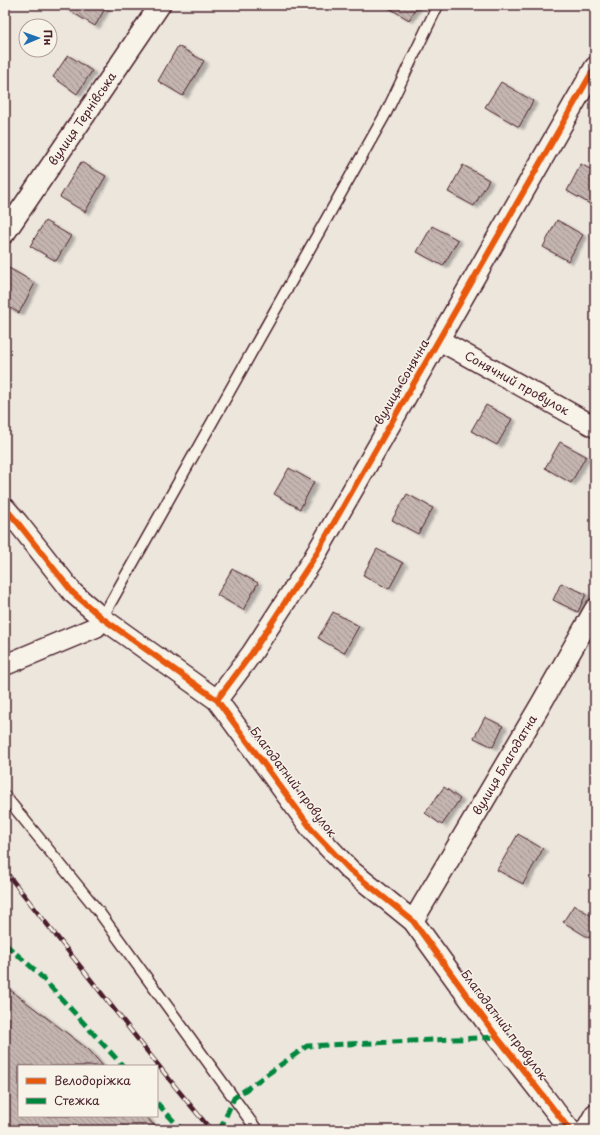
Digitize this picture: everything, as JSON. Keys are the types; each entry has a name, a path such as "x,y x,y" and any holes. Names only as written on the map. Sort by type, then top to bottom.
{"street":[{"name":"вулиця Тернівська","path":"5,233 160,5"},
{"name":"вулиця Сонячна","path":"217,700 252,654 312,561 595,67"},
{"name":"Сонячний провулок","path":"439,340 595,427"},
{"name":"Благодатний провулок","path":"5,508 73,593 102,618 217,700 313,831 350,870 412,921 497,1037 570,1130"},
{"name":"вулиця Благодатна","path":"412,921 541,704 595,609"},
{"path":"5,665 96,627 102,618"},
{"path":"586,1130 595,1114"}],"lane":[{"path":"102,618 386,113 438,5"},
{"path":"5,796 99,912 257,1130"}],"building":[{"path":"60,5 107,5 95,26"},
{"path":"384,5 418,5 409,20"},
{"path":"178,46 204,61 183,96 158,81"},
{"path":"68,55 92,71 77,94 53,77"},
{"path":"501,82 533,101 519,127 485,107"},
{"path":"81,162 106,176 85,212 60,197"},
{"path":"581,164 595,172 595,200 592,205 567,191"},
{"path":"463,165 489,180 474,206 448,192"},
{"path":"557,220 583,235 568,261 543,247"},
{"path":"45,221 71,236 56,261 30,246"},
{"path":"432,226 458,240 443,266 417,252"},
{"path":"9,268 35,283 19,313 5,305 10,296 5,293 5,274"},
{"path":"486,405 512,419 497,445 471,431"},
{"path":"560,442 586,456 571,483 545,468"},
{"path":"289,468 314,482 300,509 274,494"},
{"path":"407,494 433,508 418,534 392,520"},
{"path":"377,549 403,563 389,589 363,575"},
{"path":"232,569 258,583 243,610 217,595"},
{"path":"561,583 586,594 578,612 553,600"},
{"path":"333,612 359,626 344,653 318,638"},
{"path":"485,717 503,726 493,747 474,738"},
{"path":"444,787 460,799 442,825 425,813"},
{"path":"518,834 543,849 523,884 497,870"},
{"path":"574,905 595,918 595,929 589,938 563,922"},
{"path":"5,986 89,1050 102,1065 18,1065 18,1117 147,1117 158,1130 5,1130"}],"railway":[{"path":"5,871 211,1130"}],"marked path":[{"path":"5,944 36,971 122,1065"},
{"path":"220,1130 234,1098 307,1046 497,1037"},
{"path":"158,1104 182,1130"}],"cycle path":[{"path":"217,700 252,653 312,561 595,67"},
{"path":"5,508 73,593 102,618 217,700 313,831 350,870 413,921 497,1037 570,1130"}]}
